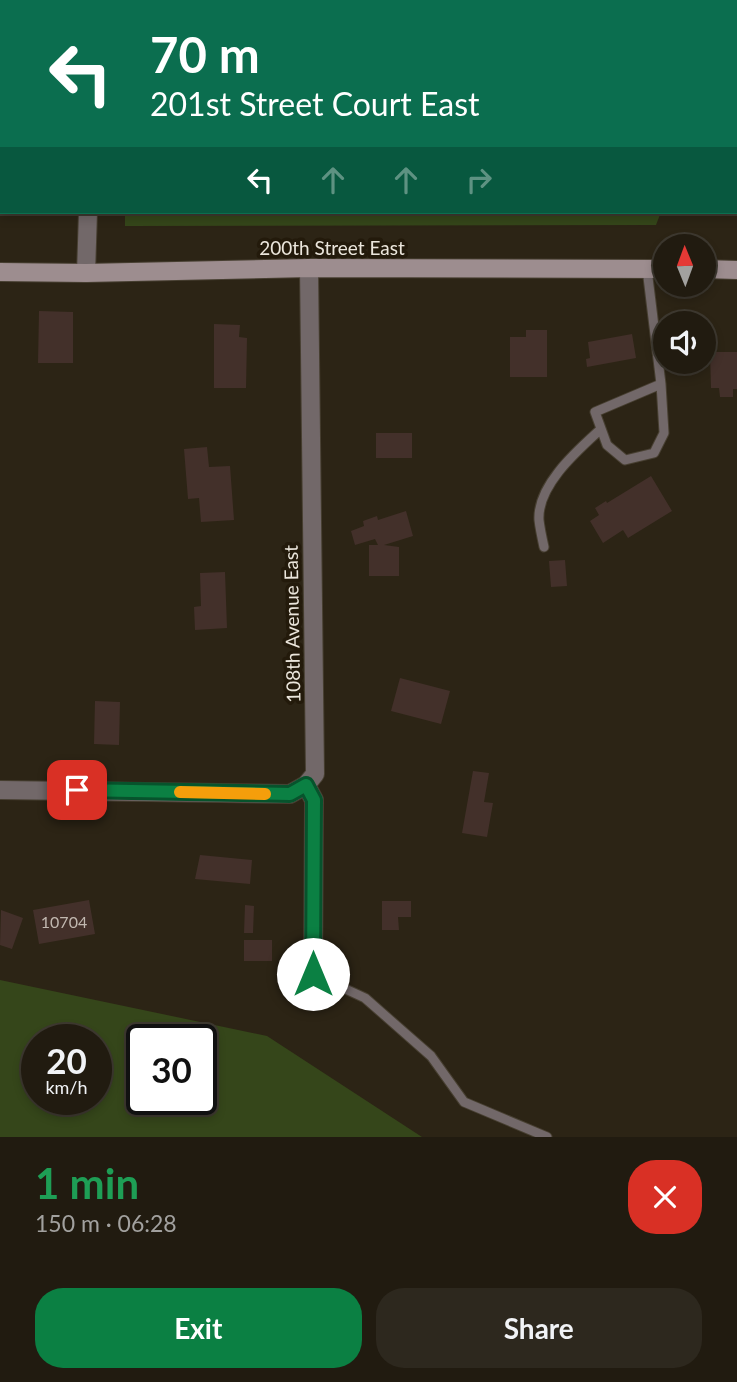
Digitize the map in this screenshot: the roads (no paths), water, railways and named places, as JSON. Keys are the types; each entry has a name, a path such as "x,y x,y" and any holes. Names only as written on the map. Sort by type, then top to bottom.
{"street":[{"path":"86,273 88,214"},
{"name":"200th Street East","path":"0,272 86,273 309,268 653,269"},
{"name":"108th Avenue East","path":"309,268 315,774 306,785 314,800 313,974"},
{"path":"716,270 737,270"},
{"path":"0,790 290,794 306,785"}],"lane":[{"path":"657,298 664,433 653,453 625,460 607,445 595,412 661,384"},
{"path":"544,547 539,517 545,493 567,459 601,429"},
{"path":"313,974 365,998 431,1056 464,1102 547,1137"}]}
